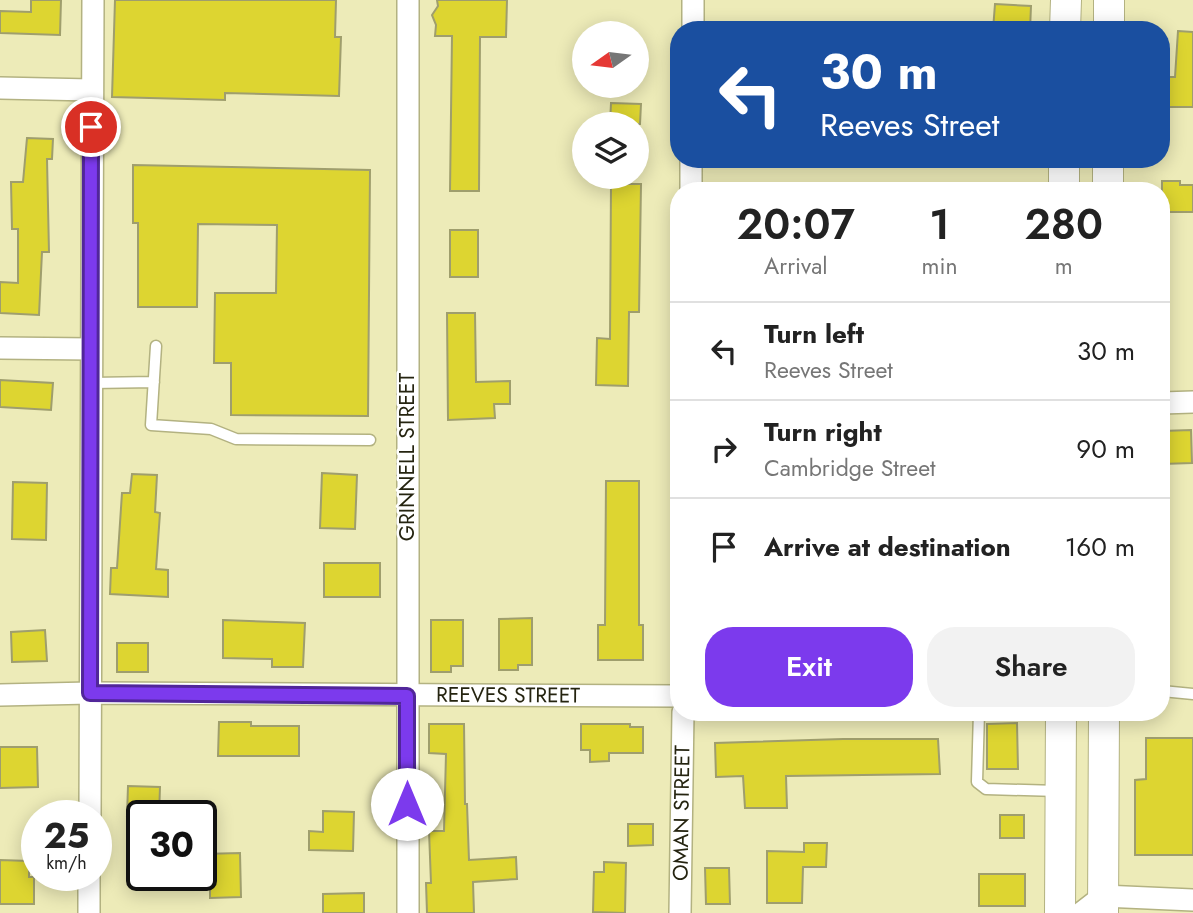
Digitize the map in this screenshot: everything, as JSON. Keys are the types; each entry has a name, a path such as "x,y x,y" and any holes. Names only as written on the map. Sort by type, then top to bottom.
{"main road":[{"path":"1066,0 1066,21"},
{"path":"1109,0 1109,21"},
{"path":"1060,913 1061,721"},
{"path":"1096,907 1104,721"}],"street":[{"path":"90,800 93,0"},
{"name":"GRINNELL STREET","path":"408,0 408,913"},
{"path":"692,21 693,0"},
{"path":"0,88 91,90"},
{"path":"0,348 91,349"},
{"path":"1170,403 1193,402"},
{"name":"REEVES STREET","path":"0,695 90,693 670,696"},
{"name":"OMAN STREET","path":"680,913 683,721"},
{"path":"89,891 89,913"},
{"path":"1096,907 1193,900"}],"lane":[{"path":"156,346 151,425 211,429 236,439 370,440"},
{"path":"92,383 154,383"},
{"path":"1170,692 1193,694"},
{"path":"979,721 976,782 986,789 1061,791"}],"building":[{"path":"31,0 61,0 60,35 0,33 0,11 31,12"},
{"path":"115,0 336,0 335,37 341,37 339,96 225,93 225,100 112,97"},
{"path":"437,0 507,0 506,37 480,37 479,191 450,191 452,36 435,36 436,25 432,15 438,6"},
{"path":"995,4 1031,6 1030,21 994,21"},
{"path":"1178,31 1193,32 1193,107 1170,107 1170,77 1175,77"},
{"path":"611,103 641,104 641,112 611,112"},
{"path":"27,138 53,139 52,159 47,159 49,252 42,252 39,315 0,313 0,282 18,283 18,229 12,229 11,182 23,182"},
{"path":"133,165 370,170 368,416 231,415 231,363 214,363 215,293 276,293 277,225 198,224 197,307 138,307 138,223 133,223"},
{"path":"1180,181 1180,185 1193,185 1193,212 1170,212 1170,182 1162,182"},
{"path":"611,189 641,189 639,312 629,312 628,386 596,385 597,338 610,339"},
{"path":"450,230 478,230 478,277 450,277"},
{"path":"447,313 475,313 476,382 510,381 510,404 494,404 495,418 448,420"},
{"path":"0,380 53,383 51,410 0,407"},
{"path":"1191,430 1192,463 1170,464 1170,431"},
{"path":"322,473 357,475 355,529 320,528"},
{"path":"132,474 157,475 155,512 160,513 156,569 168,570 168,597 110,594 111,568 117,568 122,493 130,493"},
{"path":"606,481 639,481 639,625 643,625 643,660 598,660 598,625 605,625"},
{"path":"13,482 47,483 46,540 12,539"},
{"path":"324,563 380,563 380,597 324,597"},
{"path":"532,618 532,665 518,665 518,670 499,670 499,619"},
{"path":"223,620 305,623 303,667 272,667 272,659 223,658"},
{"path":"431,620 463,620 463,666 451,666 451,672 431,672"},
{"path":"45,630 47,661 12,662 11,632"},
{"path":"117,643 148,643 148,672 117,672"},
{"path":"219,722 251,722 251,726 299,726 299,756 218,756"},
{"path":"1017,723 1018,769 987,769 987,724"},
{"path":"429,724 464,724 469,860 516,857 517,879 473,882 474,913 427,913 426,883 431,883 429,831 444,831 446,754 429,753"},
{"path":"581,724 630,724 630,727 643,727 643,753 609,753 609,761 590,762 590,750 581,750"},
{"path":"1146,738 1193,738 1193,855 1135,855 1135,780 1146,779"},
{"path":"938,739 940,774 786,776 787,808 745,808 743,776 716,777 715,743"},
{"path":"0,747 37,747 38,787 0,788"},
{"path":"128,786 160,787 160,800 128,800"},
{"path":"323,811 354,812 353,851 309,850 309,831 323,832"},
{"path":"1000,815 1024,815 1024,838 1000,838"},
{"path":"628,824 653,824 653,845 628,846"},
{"path":"804,843 827,843 826,867 803,867 802,903 767,903 767,851 804,852"},
{"path":"240,853 241,897 210,898 210,891 217,891 217,854"},
{"path":"0,860 21,861 21,891 34,891 34,904 0,904"},
{"path":"604,862 626,863 625,913 593,912 594,872 604,872"},
{"path":"705,868 729,868 730,904 706,904"},
{"path":"979,874 1025,874 1025,906 979,906"},
{"path":"364,893 364,913 323,913 323,894"}],"route":[{"path":"91,127 90,693 407,696 407,804"}]}
